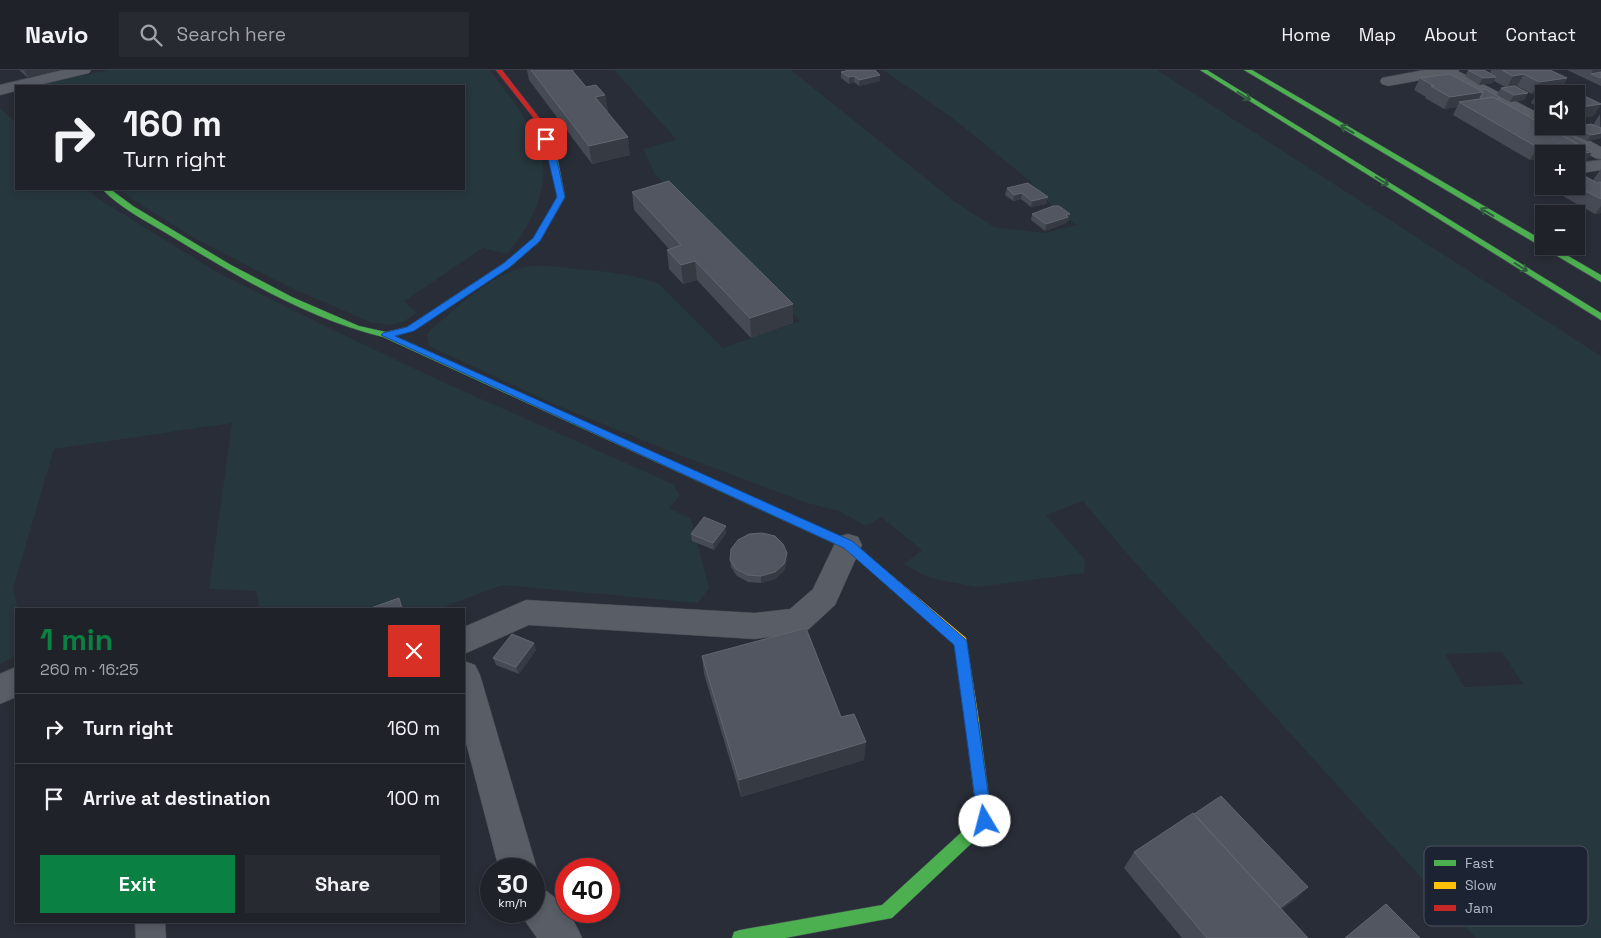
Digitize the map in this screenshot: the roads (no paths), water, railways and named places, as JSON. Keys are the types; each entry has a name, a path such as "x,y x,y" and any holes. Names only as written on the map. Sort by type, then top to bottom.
{"main road":[{"path":"386,335 410,329 507,265 537,239 561,197 553,156 539,121 500,70"},
{"path":"1203,70 1601,317"},
{"path":"1247,70 1535,241"},
{"path":"107,190 130,208 228,267 289,298 348,324 386,335 848,545 960,642 985,821 886,912 740,938"},
{"path":"1560,255 1601,279"}],"street":[{"path":"36,85 83,70"},
{"path":"1388,81 1447,70 1535,118"},
{"path":"1566,135 1601,154"},
{"path":"1585,168 1601,165"},
{"path":"465,641 526,612 755,626 798,620 824,597 848,545"},
{"path":"465,680 515,858"},
{"path":"0,690 15,682"},
{"path":"545,917 562,938"}],"lane":[{"path":"150,923 151,938"}]}
